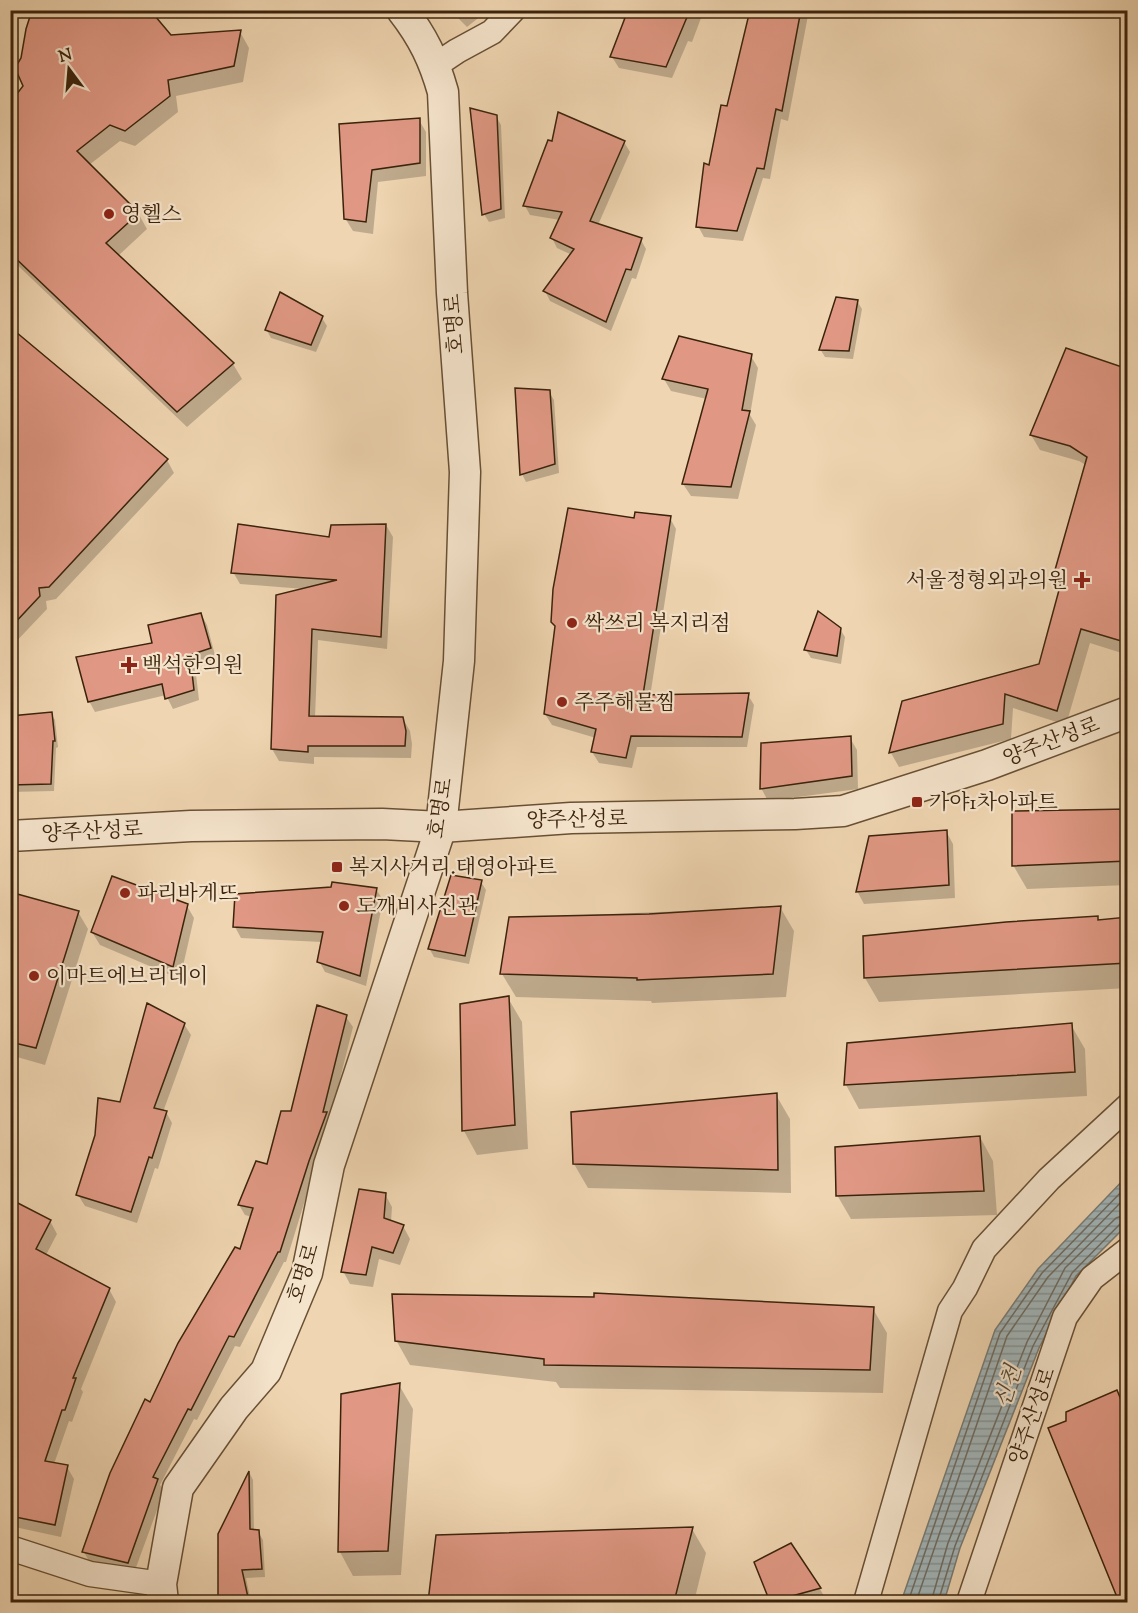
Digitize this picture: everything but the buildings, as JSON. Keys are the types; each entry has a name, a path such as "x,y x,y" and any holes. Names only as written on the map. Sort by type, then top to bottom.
{"street":[{"name":"호명로","path":"162,1593 178,1488 234,1408 266,1371 307,1273 330,1165 441,827 459,661 465,472 452,293 443,93 436,65 426,43 402,10"},
{"path":"436,65 492,32 513,10"},
{"name":"양주산성로","path":"10,836 257,824 382,824 441,827 571,818 843,811 987,765 1128,712"},
{"path":"866,1602 950,1311 965,1288 984,1249 1049,1179 1128,1106"},
{"name":"양주산성로","path":"969,1602 1065,1317 1092,1278 1128,1250"},
{"path":"10,1548 90,1574 162,1593"}],"water":[{"name":"신천","path":"1127,1176 1127,1225 1076,1276 1039,1348 960,1548 944,1602 901,1602 995,1330 1038,1269"}],"place":[{"name":"영헬스","path":"109,214"},
{"name":"서울정형외과의원","path":"1082,580"},
{"name":"싹쓰리 복지리점","path":"572,623"},
{"name":"백석한의원","path":"129,665"},
{"name":"주주해물찜","path":"562,702"},
{"name":"가야1차아파트","path":"917,802"},
{"name":"복지사거리.태영아파트","path":"337,867"},
{"name":"파리바게뜨","path":"125,893"},
{"name":"도깨비사진관","path":"344,906"},
{"name":"이마트에브리데이","path":"34,976"}]}
